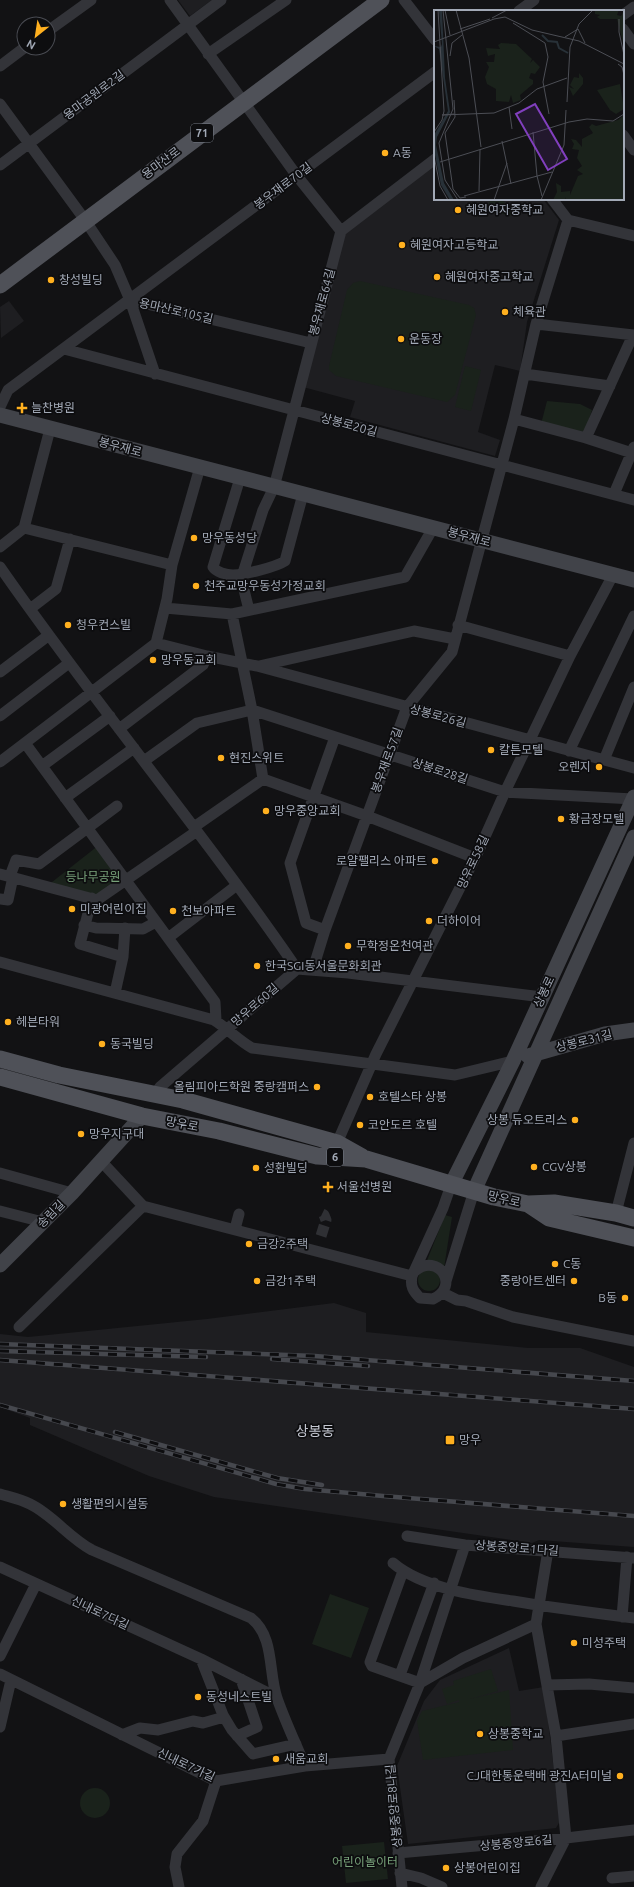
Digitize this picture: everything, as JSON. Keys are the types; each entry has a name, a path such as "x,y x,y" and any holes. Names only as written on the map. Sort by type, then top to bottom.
{"main road":[{"name":"용마산로","path":"0,285 381,0"},
{"name":"망우로","path":"0,1059 59,1075 155,1094 337,1143 366,1159 474,1191 528,1204 554,1203 616,1213 634,1218"},
{"name":"망우로","path":"0,1077 142,1116 219,1131 317,1156 366,1159"},
{"name":"망우로","path":"528,1204 549,1218 634,1238"}],"street":[{"path":"56,25 91,0"},
{"path":"170,0 297,176 341,231 434,160"},
{"name":"용마공원로2길","path":"0,165 221,0"},
{"path":"208,54 286,0"},
{"path":"404,0 434,39"},
{"path":"520,10 534,0"},
{"path":"624,14 634,7"},
{"path":"624,30 634,44"},
{"path":"0,66 16,54"},
{"name":"봉우재로70길","path":"0,407 8,390 434,73"},
{"name":"용마산로105길","path":"0,104 85,220 113,262 130,300 311,343"},
{"path":"624,136 634,150"},
{"path":"553,200 568,220 634,236"},
{"name":"봉우재로57길","path":"313,969 325,930 407,707 452,652 514,419 536,324 568,220"},
{"name":"봉우재로64길","path":"242,574 265,504 274,487 341,231"},
{"path":"130,300 155,374"},
{"path":"536,324 633,335 586,438"},
{"name":"상봉로20길","path":"64,348 155,374 634,500"},
{"path":"524,374 610,386"},
{"name":"봉우재로","path":"0,415 634,580"},
{"path":"514,419 633,450 614,494"},
{"path":"0,547 24,528 50,429"},
{"path":"0,762 156,643 166,608 172,565 200,468"},
{"path":"240,478 213,566 216,570 229,575 242,574 285,561 303,494"},
{"path":"24,528 172,565"},
{"path":"166,608 232,614 405,577 433,528"},
{"path":"30,610 56,589 70,539"},
{"path":"0,567 3,580 30,610 120,728 196,829 297,969 313,969 542,997"},
{"path":"242,574 249,610"},
{"name":"망우로58길","path":"337,1143 411,982 475,858 529,740 570,656 613,575"},
{"path":"232,614 252,710 263,779"},
{"path":"569,751 634,616"},
{"path":"458,625 570,656"},
{"path":"256,666 414,631 455,639"},
{"path":"0,672 49,635"},
{"name":"상봉로26길","path":"156,643 207,656 256,666 634,768"},
{"path":"120,728 203,665 207,656"},
{"path":"0,716 70,663"},
{"path":"604,760 634,687"},
{"path":"144,761 197,723 252,710"},
{"name":"상봉로28길","path":"252,710 505,792 634,798"},
{"path":"42,766 110,716"},
{"path":"325,930 306,923 290,863 335,737"},
{"path":"25,744 215,1002 216,1020"},
{"path":"65,798 134,748"},
{"path":"263,779 367,816 475,858"},
{"path":"8,876 97,900 126,881 263,779"},
{"name":"상봉로","path":"451,1185 513,1061 634,798"},
{"path":"0,899 8,900 8,876 16,860 36,865 39,864 117,806"},
{"name":"상봉로","path":"474,1191 634,837"},
{"path":"168,938 237,885"},
{"path":"92,898 84,925 80,943 81,945 123,957"},
{"path":"84,925 96,928 146,928 156,922"},
{"path":"115,992 123,957 125,928"},
{"path":"0,962 216,1020 228,1028 238,1039 252,1048 455,1075 513,1061"},
{"name":"망우로60길","path":"155,1094 160,1087 297,969"},
{"name":"상봉로31길","path":"513,1061 605,1034 634,1030"},
{"name":"송림길","path":"0,1265 72,1193 142,1116"},
{"path":"616,1213 634,1143"},
{"path":"101,1161 143,1206 236,1229 317,1252 414,1273"},
{"path":"0,1173 72,1193"},
{"path":"451,1185 443,1208 414,1273 412,1288 420,1298 433,1299 445,1287 474,1191"},
{"path":"19,1327 143,1206"},
{"path":"0,1211 44,1222"},
{"path":"236,1229 239,1214"},
{"path":"414,1273 420,1267 431,1265 442,1270 445,1287 457,1300 466,1301 513,1317 634,1341"},
{"path":"0,1494 30,1504 47,1515 82,1545 251,1618 258,1624 269,1649 276,1697 305,1766"},
{"name":"상봉중앙로1다길","path":"407,1536 465,1544 631,1557 622,1617"},
{"name":"상봉중앙로8나길","path":"402,1887 389,1760 420,1683 465,1544"},
{"path":"541,1887 566,1838 556,1736 536,1624 548,1550"},
{"path":"393,1563 403,1572 450,1590 540,1606 634,1618"},
{"name":"신내로7다길","path":"0,1567 201,1659 276,1697"},
{"path":"403,1572 370,1664 420,1683 463,1658 536,1624"},
{"path":"400,1675 434,1583"},
{"path":"0,1656 36,1584"},
{"path":"201,1659 224,1716 237,1736 253,1754 296,1744"},
{"name":"신내로7가길","path":"0,1674 216,1781 305,1766 389,1760"},
{"path":"237,1736 257,1727 241,1679"},
{"path":"0,1727 11,1680"},
{"path":"547,1684 589,1684 634,1688"},
{"path":"122,1735 140,1728 158,1730 193,1721 203,1723 224,1716"},
{"path":"556,1736 634,1724"},
{"path":"179,1887 175,1867 177,1854 203,1821 216,1781"},
{"name":"상봉중앙로6길","path":"398,1853 566,1838 634,1830"},
{"path":"400,1872 421,1878 442,1887"},
{"path":"612,1878 634,1876"}],"shaded area":[{"path":"178,0 212,0 190,16"},
{"name":"혜원여자중고학교","path":"434,163 434,200 544,200 559,220 527,322 520,371 495,365 478,432 500,440 495,456 350,417 355,401 303,387 345,233"},
{"path":"9,301 24,321 1,338 0,307"},
{"path":"334,1303 366,1313 366,1332 528,1348 580,1348 634,1367 634,1547 539,1540 532,1543 214,1497 149,1476 30,1425 30,1418 0,1407 0,1334 28,1337 207,1319"},
{"name":"상봉중학교","path":"509,1648 519,1691 544,1687 560,1821 556,1828 408,1844 397,1766 424,1701 440,1680"}],"green space":[{"path":"490,200 503,200 513,214 510,216 487,210"},
{"name":"운동장","path":"360,281 469,305 474,308 476,315 455,395 447,402 336,376 329,370 347,290 353,283"},
{"path":"465,366 481,370 471,411 455,407"},
{"path":"547,401 580,404 592,410 584,434 541,424"},
{"name":"등나무공원","path":"99,845 126,881 97,900 47,886"},
{"path":"445,1215 452,1217 444,1268 426,1263"},
{"path":"429,1269 433,1270 439,1276 439,1284 433,1290 429,1291 425,1290 419,1284 418,1280 419,1276 425,1270"},
{"path":"330,1594 369,1608 351,1658 312,1644"},
{"path":"491,1669 498,1691 470,1699 509,1690 513,1750 423,1760 417,1721 422,1711 459,1702 459,1700 447,1704 442,1689 454,1685 453,1681"},
{"path":"95,1788 106,1792 110,1803 106,1814 95,1818 84,1814 80,1803 84,1792"},
{"name":"어린이놀이터","path":"384,1842 388,1879 346,1883 342,1846"}],"tunnel":[{"path":"321,1236 326,1220 322,1214"}],"railway":[{"path":"0,1344 315,1356 634,1381"},
{"path":"0,1351 206,1357"},
{"path":"272,1359 368,1366"},
{"path":"0,1360 634,1409"},
{"path":"0,1405 276,1484 305,1489 383,1496 634,1516"},
{"path":"115,1432 277,1478 322,1485"}],"place":[{"name":"A동","path":"385,153"},
{"name":"혜원여자중학교","path":"458,210"},
{"name":"혜원여자고등학교","path":"402,245"},
{"name":"혜원여자중고학교","path":"437,277"},
{"name":"창성빌딩","path":"51,280"},
{"name":"체육관","path":"505,312"},
{"name":"운동장","path":"401,339"},
{"name":"늘찬병원","path":"22,408"},
{"name":"망우동성당","path":"194,538"},
{"name":"천주교망우동성가정교회","path":"196,586"},
{"name":"청우컨스빌","path":"68,625"},
{"name":"망우동교회","path":"153,660"},
{"name":"칼튼모텔","path":"491,750"},
{"name":"현진스위트","path":"221,758"},
{"name":"오렌지","path":"599,767"},
{"name":"망우중앙교회","path":"266,811"},
{"name":"황금장모텔","path":"561,819"},
{"name":"로얄팰리스 아파트","path":"435,861"},
{"name":"미광어린이집","path":"72,909"},
{"name":"천보아파트","path":"173,911"},
{"name":"더하이어","path":"429,921"},
{"name":"무학정온천여관","path":"348,946"},
{"name":"한국SGI동서울문화회관","path":"257,966"},
{"name":"헤븐타워","path":"8,1022"},
{"name":"동국빌딩","path":"102,1044"},
{"name":"올림피아드학원 중랑캠퍼스","path":"317,1087"},
{"name":"호텔스타 상봉","path":"370,1097"},
{"name":"상봉 듀오트리스","path":"575,1120"},
{"name":"코안도르 호텔","path":"360,1125"},
{"name":"망우지구대","path":"81,1134"},
{"name":"CGV상봉","path":"534,1167"},
{"name":"성환빌딩","path":"256,1168"},
{"name":"서울선병원","path":"328,1187"},
{"name":"금강2주택","path":"249,1244"},
{"name":"C동","path":"555,1264"},
{"name":"금강1주택","path":"257,1281"},
{"name":"중랑아트센터","path":"574,1281"},
{"name":"B동","path":"625,1298"},
{"name":"망우","path":"450,1440"},
{"name":"생활편의시설동","path":"63,1504"},
{"name":"미성주택","path":"574,1643"},
{"name":"동성네스트빌","path":"198,1697"},
{"name":"상봉중학교","path":"480,1734"},
{"name":"새움교회","path":"276,1759"},
{"name":"CJ대한통운택배 광진A터미널","path":"620,1776"},
{"name":"상봉어린이집","path":"446,1868"}],"district":[{"name":"상봉동","path":"315,1431"}]}
